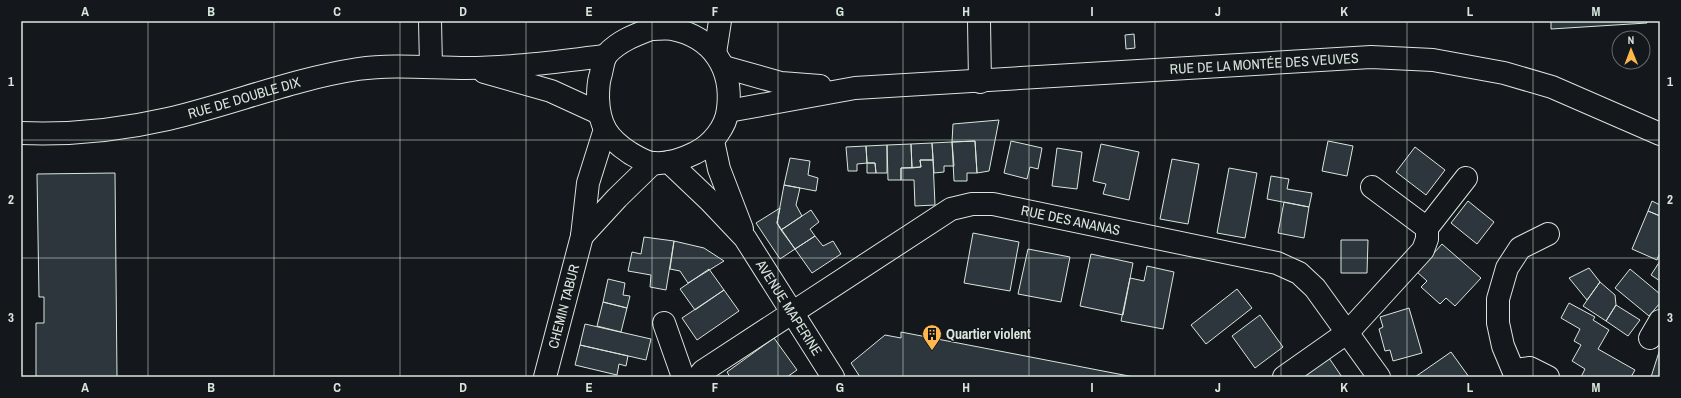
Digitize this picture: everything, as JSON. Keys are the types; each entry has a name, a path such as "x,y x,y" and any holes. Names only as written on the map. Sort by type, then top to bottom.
{"street":[{"path":"430,21 431,66"},
{"path":"720,21 720,60 730,88 728,111 722,127 712,141 695,153 661,163 635,156 618,145 602,121 598,84 606,56 632,36 658,25 691,34 704,43 720,60 781,83 855,88"},
{"path":"979,27 980,82"},
{"name":"RUE DE DOUBLE DIX","path":"21,132 45,134 86,132 169,119 329,74 360,69 431,66 468,68 552,62 606,56"},
{"name":"RUE DE LA MONTÉE DES VEUVES","path":"855,88 980,82 1371,57 1433,60 1504,73 1552,87 1660,134"},
{"name":"RUE DE DOUBLE DIX","path":"468,68 551,91 602,121"},
{"path":"728,111 855,88"},
{"name":"CHEMIN TABUR","path":"546,377 582,236 588,183 602,121"},
{"name":"AVENUE MAPERINE","path":"712,141 719,169 745,238"},
{"name":"CHEMIN TABUR","path":"582,236 617,198 661,163"},
{"name":"AVENUE MAPERINE","path":"661,163 709,200 745,238 833,377"},
{"path":"1284,377 1348,332 1423,250 1427,239 1427,228 1466,178"},
{"path":"1372,187 1427,228"},
{"name":"RUE DES ANANAS","path":"698,377 703,371 951,210 972,204 993,204 1278,263 1299,273 1315,288 1379,377"},
{"path":"1548,234 1520,248 1507,268 1498,299 1498,323 1503,346 1517,377 1523,369 1530,368 1548,377"},
{"path":"664,324 683,377"}],"building":[{"path":"1551,21 1647,21 1647,23 1551,29"},
{"path":"1134,34 1135,48 1126,49 1125,35"},
{"path":"999,120 989,171 977,173 975,141 952,142 953,124"},
{"path":"975,141 977,173 967,173 967,181 954,181 952,142"},
{"path":"1011,141 1042,148 1038,169 1030,167 1027,179 1004,173"},
{"path":"1328,141 1353,146 1347,176 1322,171"},
{"path":"952,142 954,166 944,166 944,172 934,173 932,143"},
{"path":"932,143 933,160 920,160 921,167 912,168 911,144"},
{"path":"911,144 912,168 901,168 901,180 888,180 887,145"},
{"path":"1101,144 1139,152 1129,200 1103,194 1106,184 1093,181"},
{"path":"887,145 887,173 876,173 875,163 867,163 866,146"},
{"path":"866,146 867,163 857,164 857,171 848,171 846,147"},
{"path":"1415,147 1445,170 1426,195 1396,172"},
{"path":"1057,148 1082,152 1077,189 1052,186"},
{"path":"790,158 810,161 808,175 818,178 816,191 784,185"},
{"path":"1172,159 1199,164 1188,224 1160,219"},
{"path":"920,160 933,160 935,205 915,206 914,180 901,180 901,168 921,167"},
{"path":"867,163 875,163 876,173 867,173"},
{"path":"1229,168 1257,173 1245,238 1217,233"},
{"path":"115,173 117,377 36,377 36,323 44,323 44,297 39,297 37,174"},
{"path":"1271,176 1289,179 1287,189 1312,193 1309,207 1267,199"},
{"path":"784,185 800,188 796,205 802,216 781,230 777,223"},
{"path":"1468,201 1494,222 1477,244 1451,223"},
{"path":"1652,201 1660,205 1660,216 1648,211"},
{"path":"1284,202 1309,207 1304,238 1278,233"},
{"path":"780,208 777,223 795,249 780,259 756,223"},
{"path":"811,210 819,222 810,229 815,236 795,249 781,230"},
{"path":"1648,211 1660,216 1660,252 1657,260 1632,249"},
{"path":"973,233 1019,242 1010,291 964,283"},
{"path":"815,236 823,246 833,241 841,254 812,273 795,249"},
{"path":"644,237 674,241 666,290 650,287 651,275 628,271 632,252 641,254"},
{"path":"1341,240 1368,240 1367,273 1341,273"},
{"path":"674,241 704,248 724,261 688,283 680,271 670,269"},
{"path":"1442,244 1481,278 1455,306 1446,298 1440,304 1421,287 1427,281 1417,272"},
{"path":"1028,249 1070,257 1061,302 1018,294"},
{"path":"1091,254 1133,263 1123,315 1080,306"},
{"path":"1660,261 1660,281 1651,275"},
{"path":"1147,266 1174,272 1163,329 1121,321 1130,278 1144,281"},
{"path":"1589,268 1600,282 1587,300 1569,278"},
{"path":"709,269 724,290 695,310 680,289"},
{"path":"1630,269 1660,294 1660,303 1649,316 1615,288"},
{"path":"608,279 625,283 623,295 630,296 627,308 603,302"},
{"path":"1600,282 1615,295 1616,305 1606,321 1583,306"},
{"path":"1237,289 1252,308 1206,344 1191,325"},
{"path":"724,290 739,311 697,340 682,318"},
{"path":"603,302 627,308 621,332 597,326"},
{"path":"1569,303 1595,317 1593,320 1609,330 1598,349 1635,370 1631,377 1581,377 1585,369 1572,361 1581,345 1574,341 1580,329 1561,318"},
{"path":"1616,305 1640,320 1628,336 1606,321"},
{"path":"1409,308 1422,353 1393,361 1390,350 1385,351 1379,329 1383,327 1380,317"},
{"path":"1260,315 1283,347 1255,368 1232,336"},
{"path":"585,324 651,339 646,360 580,345"},
{"name":"Quartier violent","path":"901,332 1134,377 860,377 851,363 885,335 901,338"},
{"path":"774,338 797,370 787,377 730,377 727,372"},
{"path":"580,345 628,356 626,366 619,364 617,375 575,365"},
{"path":"1660,349 1660,377 1651,377"},
{"path":"1451,352 1469,377 1415,377"},
{"path":"1329,358 1342,377 1302,377"}],"place":[{"name":"Quartier violent","path":"932,351"}]}
